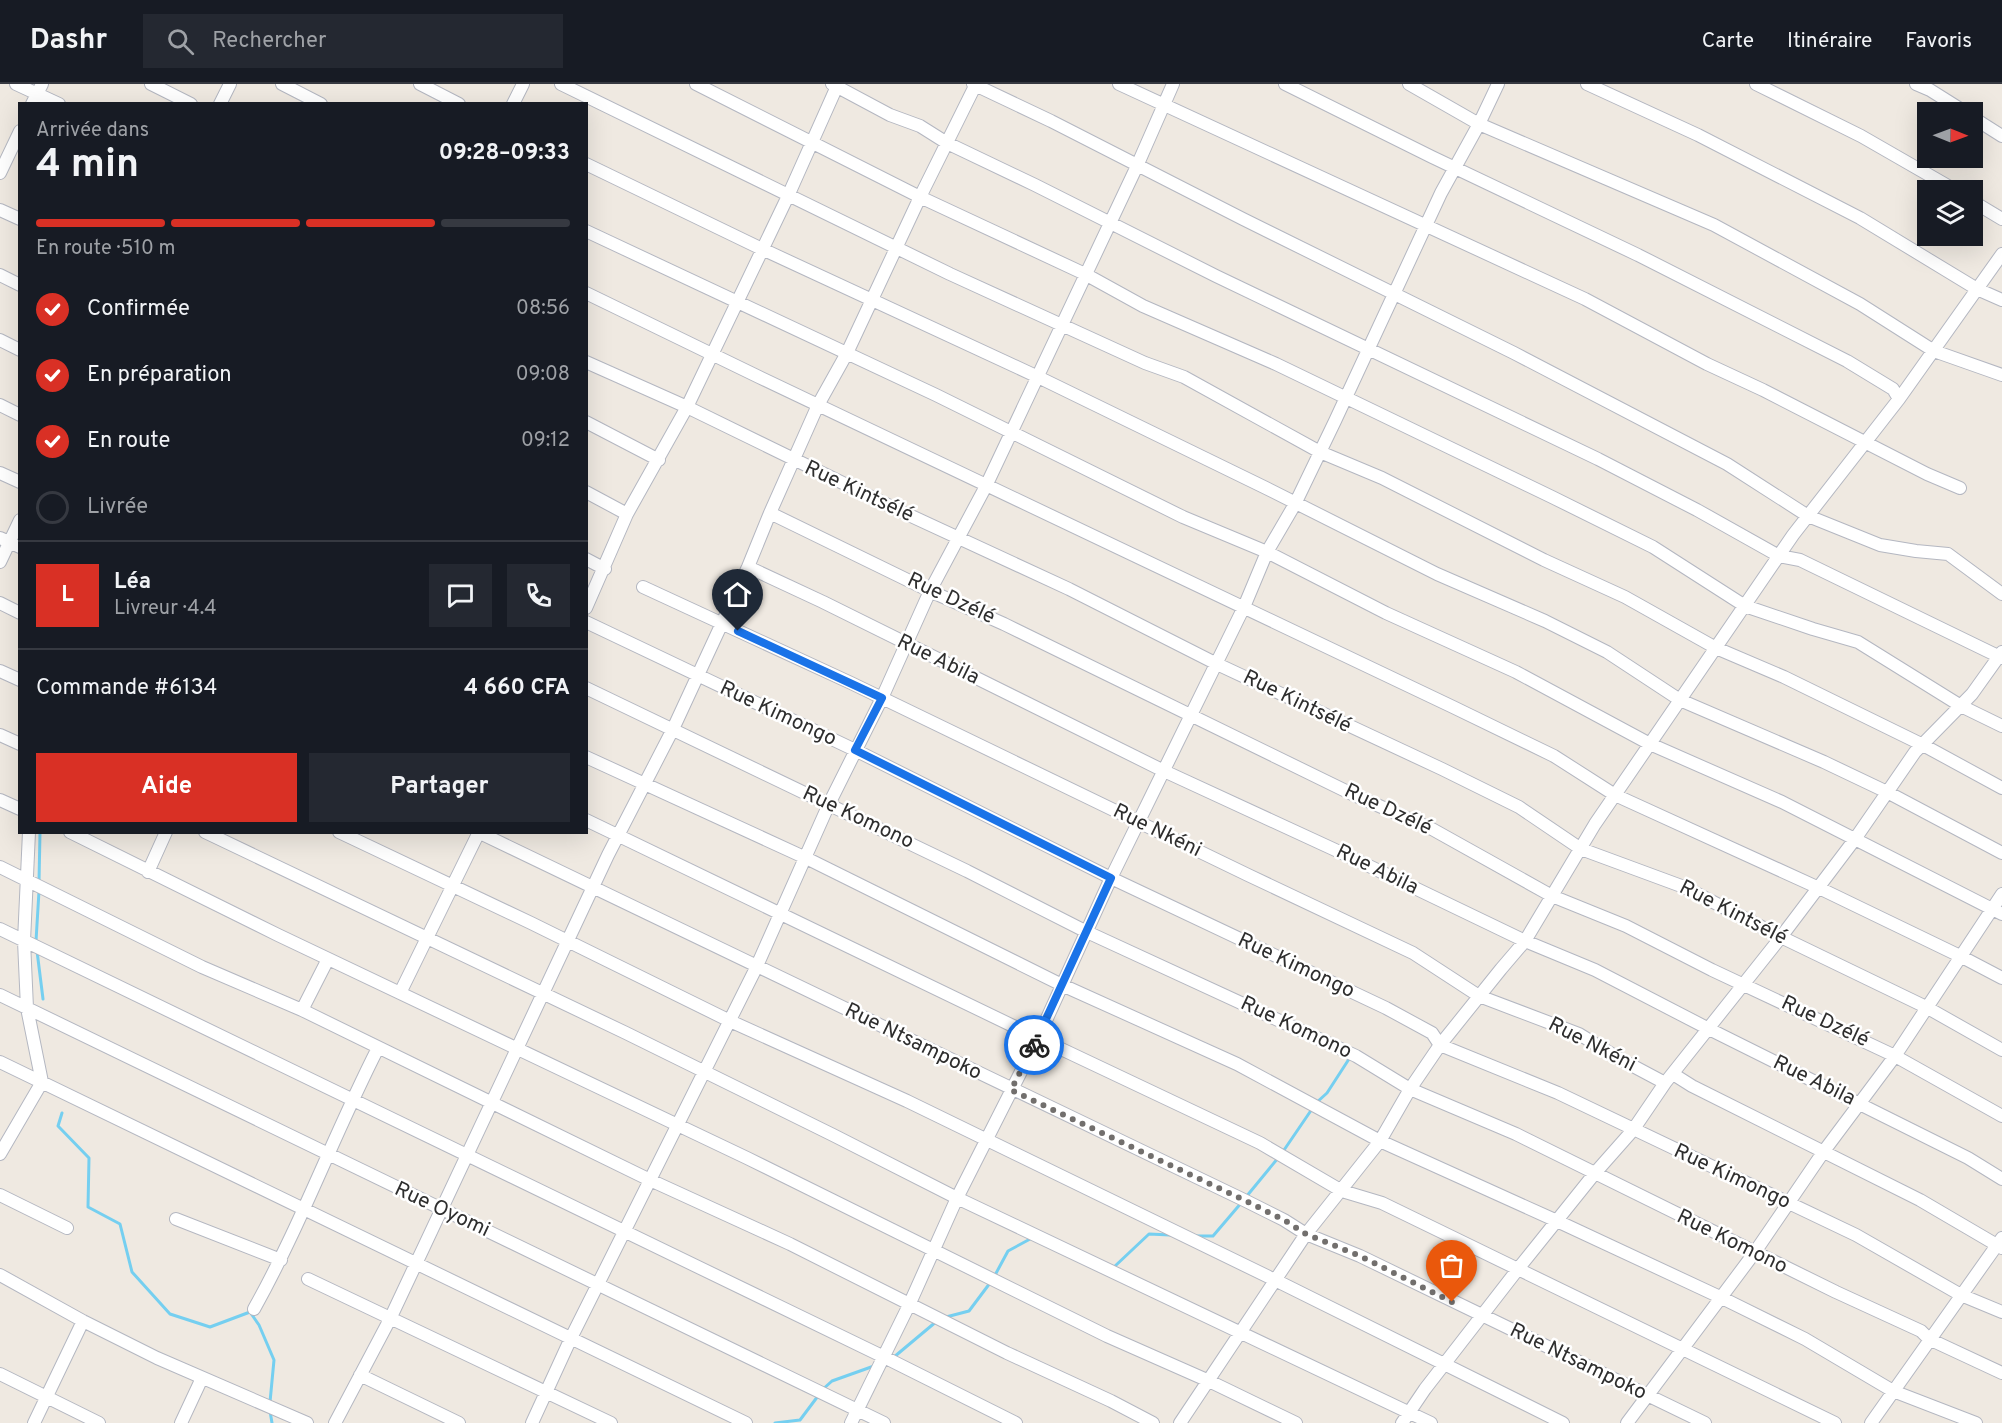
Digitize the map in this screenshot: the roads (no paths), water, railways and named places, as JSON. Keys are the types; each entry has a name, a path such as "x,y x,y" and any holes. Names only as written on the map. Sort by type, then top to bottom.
{"street":[{"path":"16,84 55,102"},
{"path":"152,84 188,102"},
{"path":"221,102 230,84"},
{"path":"282,84 317,102"},
{"path":"420,84 455,102"},
{"path":"514,102 523,84"},
{"path":"561,84 896,248 1145,363 1184,377 1320,452 1382,478 1544,560 1625,597 1716,648 1784,677 2002,788"},
{"path":"696,84 811,144 1085,274 1143,306 1276,364 1653,547 1745,606 1858,642 1961,706 2002,726"},
{"path":"335,1423 390,1319 544,995 593,886 673,729 748,567 818,405 873,299 975,84 1515,353 1727,464 1808,516 1880,545 1948,554 2002,594"},
{"path":"1119,84 1585,299 1707,364 1927,474 1960,488"},
{"path":"532,1423 571,1338 756,968 829,804 882,698 930,591 986,486 1137,166 1173,84"},
{"path":"1285,84 1638,255 1847,361 1893,389 1899,399"},
{"path":"1409,84 1479,124 1714,225 1860,304 1934,351 2002,375"},
{"path":"851,1423 910,1303 957,1198 1038,1038 1111,878 1217,664 1267,552 1295,504 1425,226 1498,84"},
{"path":"1587,84 1698,135 1860,218 1977,289 2002,300"},
{"path":"1756,84 1861,136 1938,180"},
{"path":"1916,84 1949,102"},
{"path":"588,604 627,514 687,407 788,196 835,85 890,115 920,126 947,143 1035,184 1109,223 1486,407 1598,459 1697,510 1779,556 1800,560 2001,655 1961,706 1915,752 1819,888 1669,1078 1633,1130 1595,1173 1518,1269 1406,1418"},
{"path":"1983,124 2002,136"},
{"path":"0,139 16,146 0,173"},
{"path":"588,165 762,249 1036,376 1445,578 1545,621 1607,652 1680,700 1887,792 2002,853"},
{"path":"1983,208 2002,219"},
{"path":"0,210 18,218"},
{"path":"588,232 847,352 1183,517 1267,552 1386,613 1516,672 1650,744 1782,802 1997,912"},
{"path":"1180,1423 1306,1234 1380,1141 1410,1089 1440,1045 1525,941 1615,795 1779,556 1899,399 2002,254"},
{"path":"0,275 18,284"},
{"path":"588,294 1554,756 1615,795 1819,888 2002,978"},
{"path":"0,340 18,349"},
{"name":"Rue Kintsélé","path":"588,363 687,407 794,461 1070,589 1217,664 1519,807 1581,849 1684,887 1926,1007 2002,1050"},
{"path":"0,405 18,414"},
{"path":"588,423 659,460"},
{"path":"0,473 18,481"},
{"path":"588,493 627,514"},
{"name":"Rue Dzélé","path":"770,513 1354,795 1432,829 1552,896 1626,926 1712,970 1895,1056 2002,1116"},
{"path":"0,562 18,524"},
{"path":"588,560 605,569"},
{"name":"Rue Abila","path":"748,567 824,602 1164,771 1525,941 1595,970 1708,1029 1968,1158 2002,1179"},
{"name":"Rue Nkéni","path":"643,587 882,698 1413,953 1479,996 1579,1034 1625,1062 1692,1086 1920,1200 2000,1244"},
{"path":"0,603 18,612"},
{"name":"Rue Kimongo","path":"588,623 855,750 1111,878 1386,1008 1432,1033 1440,1045 1558,1093 1856,1235 1961,1295 2002,1312"},
{"path":"0,671 18,679"},
{"name":"Rue Komono","path":"588,689 967,871 1086,932 1356,1056 1410,1089 1516,1134 1921,1331 1929,1339 2002,1373"},
{"path":"0,735 18,743"},
{"path":"588,759 806,858 989,947 1062,986 1237,1064 1380,1141 1720,1297 1805,1339 1893,1390 1976,1423"},
{"path":"0,800 18,808"},
{"path":"588,821 1260,1143 1342,1191 1382,1203 1835,1423"},
{"path":"0,1154 5,1133 42,1082 27,1008 24,941 29,834"},
{"path":"74,834 328,959 933,1249 1107,1336 1296,1423"},
{"path":"148,872 165,834"},
{"path":"209,834 704,1072 957,1198 1240,1332 1406,1418 1431,1423"},
{"path":"343,834 730,1021 907,1101 1563,1423"},
{"path":"400,993 479,834"},
{"name":"Rue Ntsampoko","path":"481,834 593,886 756,968 1244,1200 1306,1234 1360,1256 1705,1423"},
{"path":"0,867 202,967 302,1010 650,1180 790,1244 1153,1423"},
{"path":"1627,1423 1755,1252 1824,1151 1895,1056 1926,1007 1997,912 2002,894"},
{"path":"0,929 1016,1423"},
{"path":"302,1010 328,959"},
{"name":"Rue Oyomi","path":"0,996 884,1423"},
{"path":"254,1309 281,1260 352,1100 378,1048"},
{"path":"0,1062 746,1423"},
{"path":"0,1195 67,1228"},
{"path":"176,1219 281,1260"},
{"path":"1871,1423 1929,1339 2000,1244"},
{"path":"0,1275 83,1321 202,1378 307,1423"},
{"path":"308,1279 611,1423"},
{"path":"34,1423 83,1321"},
{"path":"0,1374 99,1423"},
{"path":"360,1375 459,1423"},
{"path":"181,1423 202,1378"}],"waterway":[{"path":"39,882 40,834"},
{"path":"36,941 39,891"},
{"path":"37,951 43,999"},
{"path":"1316,1103 1327,1093 1349,1059"},
{"path":"1282,1153 1312,1109"},
{"path":"62,1113 58,1126 89,1158 88,1207 120,1224 132,1272 170,1314 210,1327 250,1312 259,1325 274,1360 270,1402"},
{"path":"1246,1197 1278,1158"},
{"path":"1195,1236 1213,1236 1242,1202"},
{"path":"1112,1266 1114,1267 1149,1234 1170,1235"},
{"path":"994,1277 1008,1251 1032,1238"},
{"path":"946,1317 969,1311 990,1283"},
{"path":"894,1357 937,1321"},
{"path":"822,1390 832,1381 874,1366"},
{"path":"775,1423 800,1420 818,1396"},
{"path":"270,1411 272,1423"}]}
